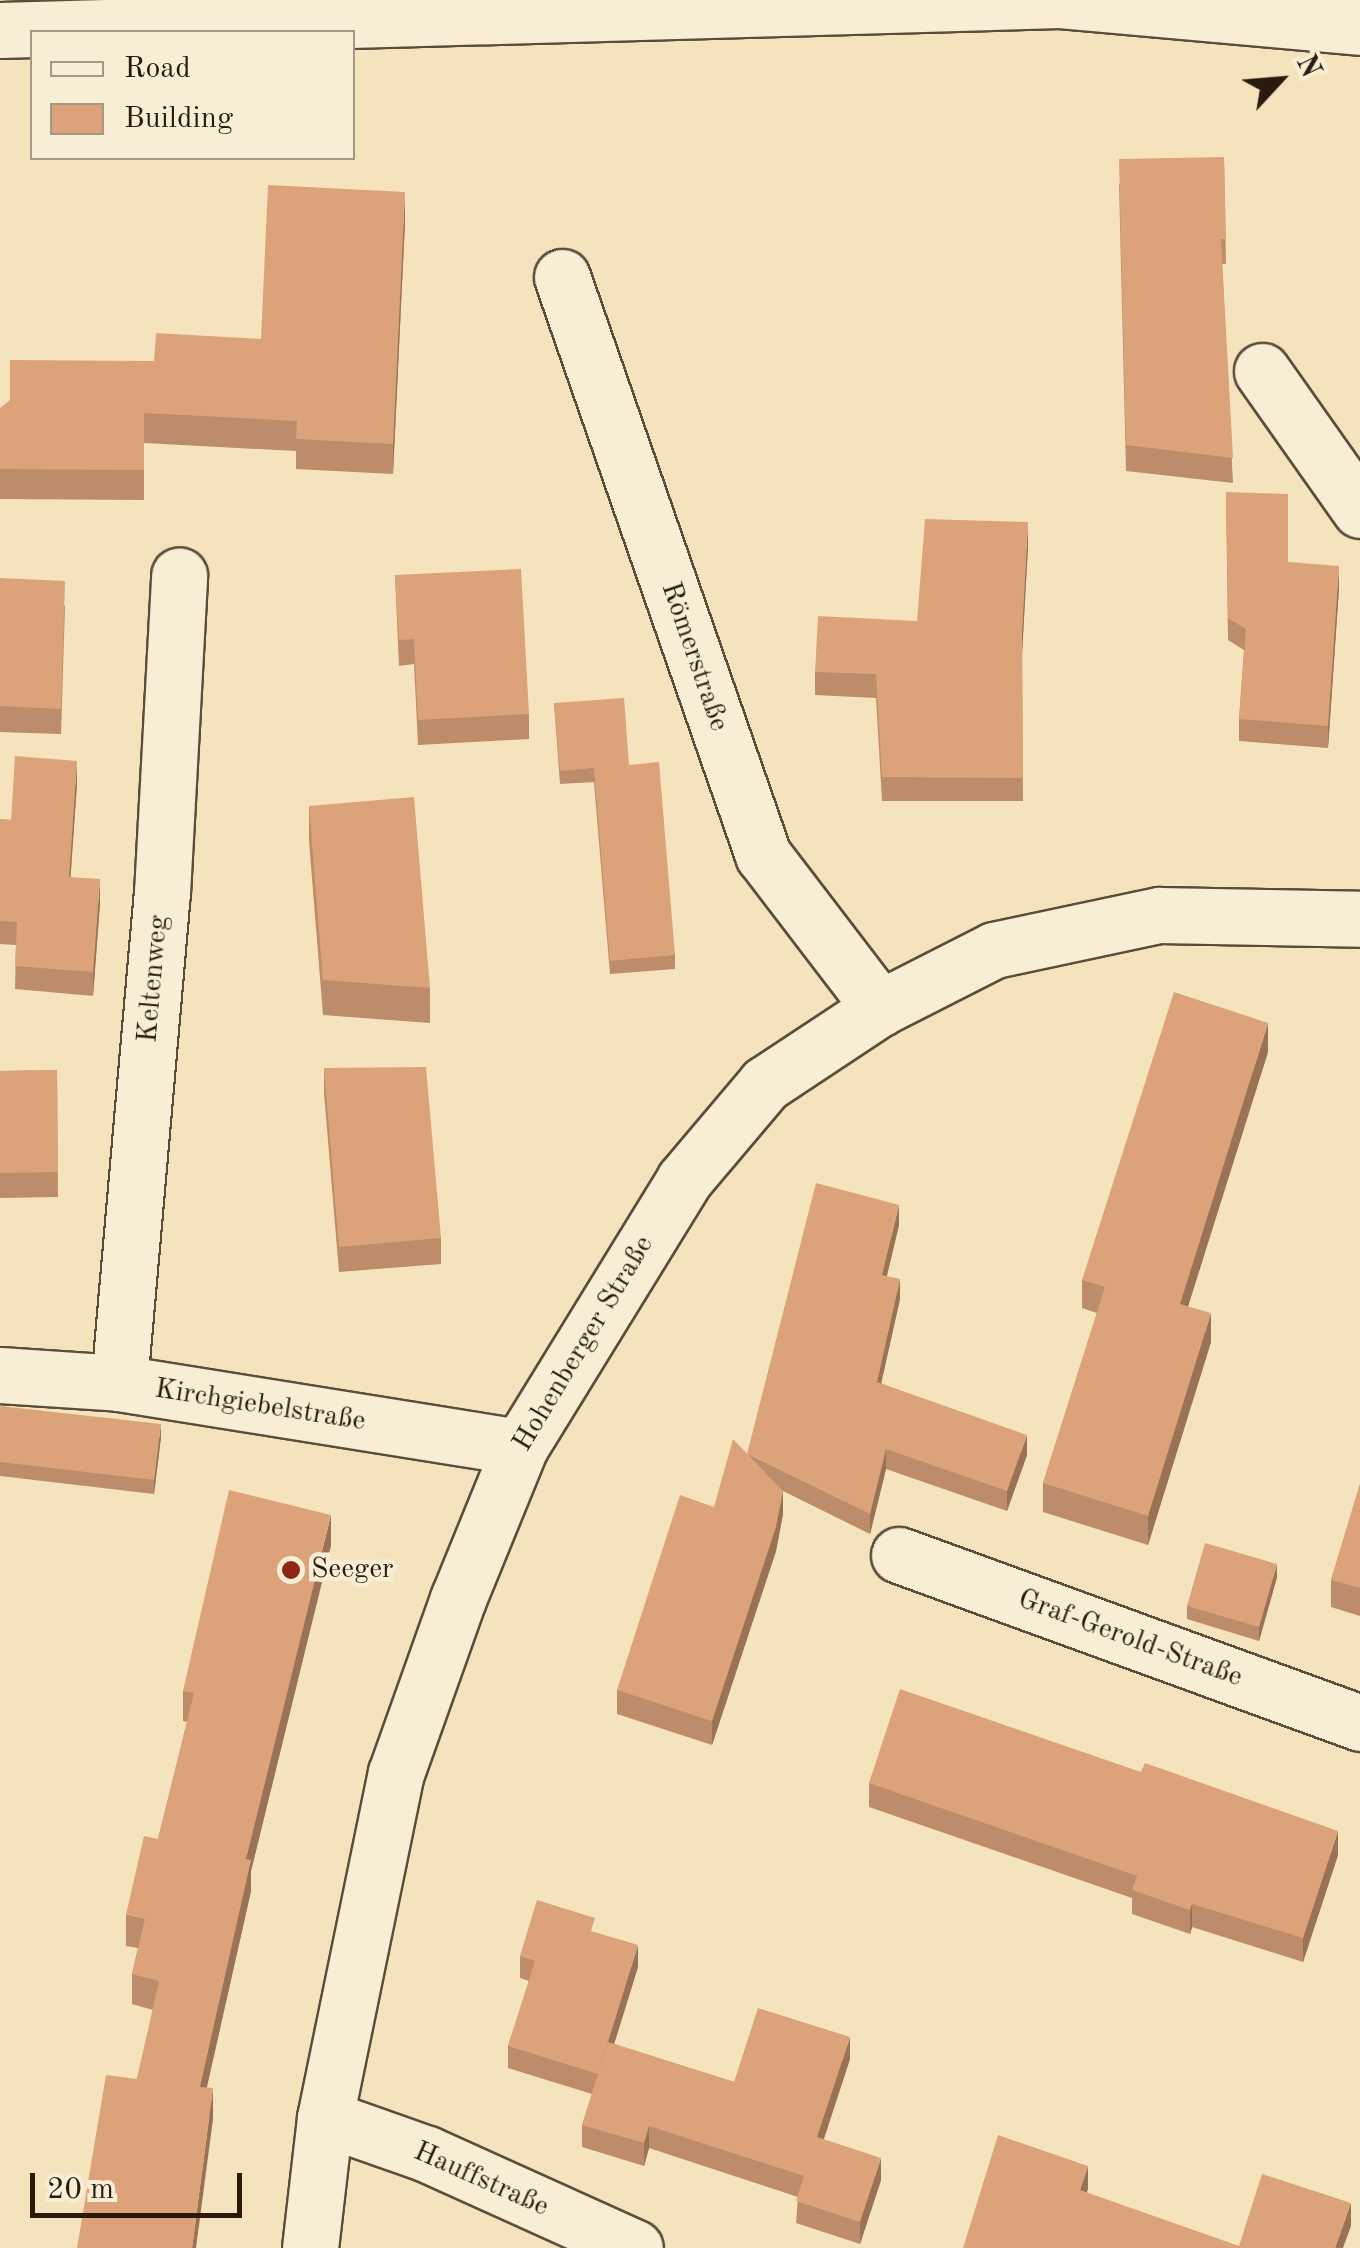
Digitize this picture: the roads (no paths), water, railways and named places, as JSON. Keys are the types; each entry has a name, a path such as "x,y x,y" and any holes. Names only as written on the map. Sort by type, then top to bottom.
{"street":[{"path":"0,30 1060,0 1360,27"},
{"name":"Römerstraße","path":"562,277 763,854 880,1008"},
{"path":"1262,371 1360,510"},
{"name":"Keltenweg","path":"118,1383 162,892 179,575"},
{"name":"Hohenberger Straße","path":"310,2248 325,2118 396,1773 458,1599 520,1447 684,1180 765,1084 880,1008 994,950 1158,915 1360,918"},
{"name":"Kirchgiebelstraße","path":"0,1374 118,1383 520,1447"},
{"name":"Graf-Gerold-Straße","path":"899,1555 1360,1723"},
{"name":"Hauffstraße","path":"325,2118 426,2154 635,2248"}],"place":[{"name":"Seeger","path":"291,1570"}]}
